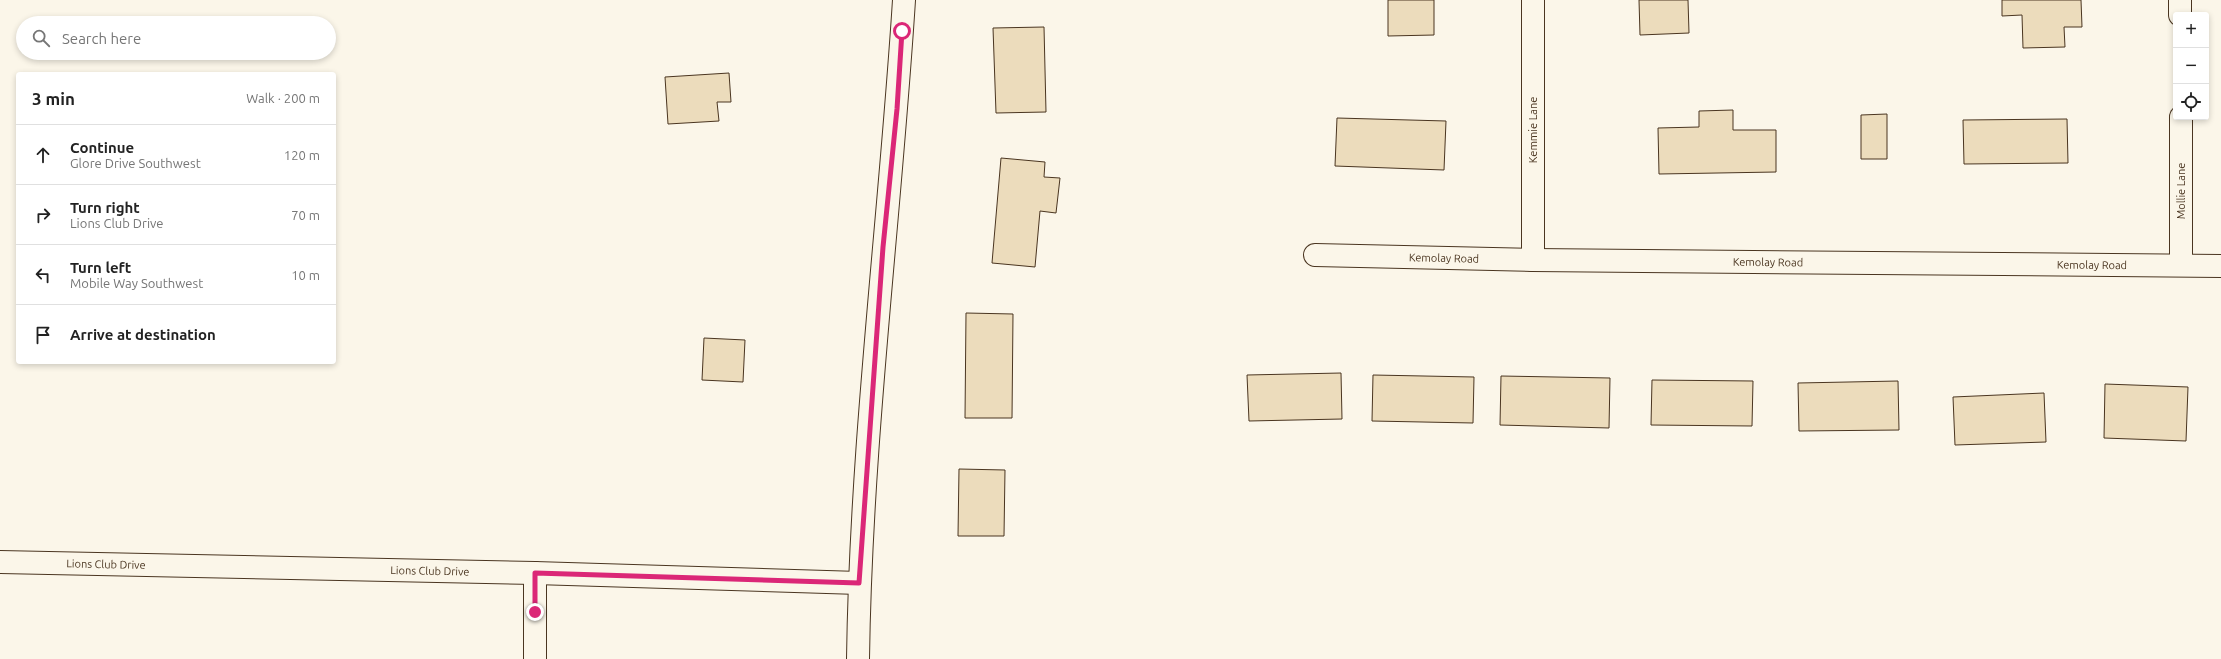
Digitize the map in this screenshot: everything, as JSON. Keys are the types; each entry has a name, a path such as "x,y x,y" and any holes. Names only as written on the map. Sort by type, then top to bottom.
{"street":[{"path":"858,659 859,583 883,247 897,109 904,0"},
{"name":"Kemmie Lane","path":"1533,0 1533,260"},
{"path":"2180,0 2180,12"},
{"name":"Mollie Lane","path":"2181,120 2181,266"},
{"name":"Kemolay Road","path":"1315,255 1533,260 2221,266"},
{"name":"Lions Club Drive","path":"0,562 535,573 859,583"},
{"path":"535,573 535,659"}],"building":[{"path":"1388,0 1434,0 1434,35 1388,36"},
{"path":"1639,0 1688,0 1689,33 1640,35"},
{"path":"2002,0 2081,0 2082,27 2064,27 2065,47 2023,48 2022,15 2002,16"},
{"path":"1044,27 1046,112 996,113 993,28"},
{"path":"729,73 731,102 717,102 719,121 668,124 665,77"},
{"path":"1733,110 1733,130 1776,130 1776,172 1659,174 1658,128 1699,127 1699,111"},
{"path":"1887,114 1887,159 1861,159 1861,115"},
{"path":"1337,118 1446,121 1444,170 1335,166"},
{"path":"2067,119 2068,163 1964,164 1963,120"},
{"path":"1001,158 1045,162 1044,177 1060,178 1056,213 1040,211 1035,267 992,263"},
{"path":"966,313 1013,314 1012,418 965,418"},
{"path":"704,338 745,340 743,382 702,380"},
{"path":"1341,373 1342,419 1249,421 1247,375"},
{"path":"1373,375 1474,377 1473,423 1372,421"},
{"path":"1501,376 1610,378 1609,428 1500,425"},
{"path":"1652,380 1753,381 1752,426 1651,425"},
{"path":"1898,381 1899,430 1799,431 1798,383"},
{"path":"2105,384 2188,387 2186,441 2104,438"},
{"path":"2044,393 2046,442 1955,445 1953,397"},
{"path":"959,469 1005,470 1004,536 958,536"}],"route":[{"path":"535,612 535,573 859,583 883,247 897,109 902,31"}]}
